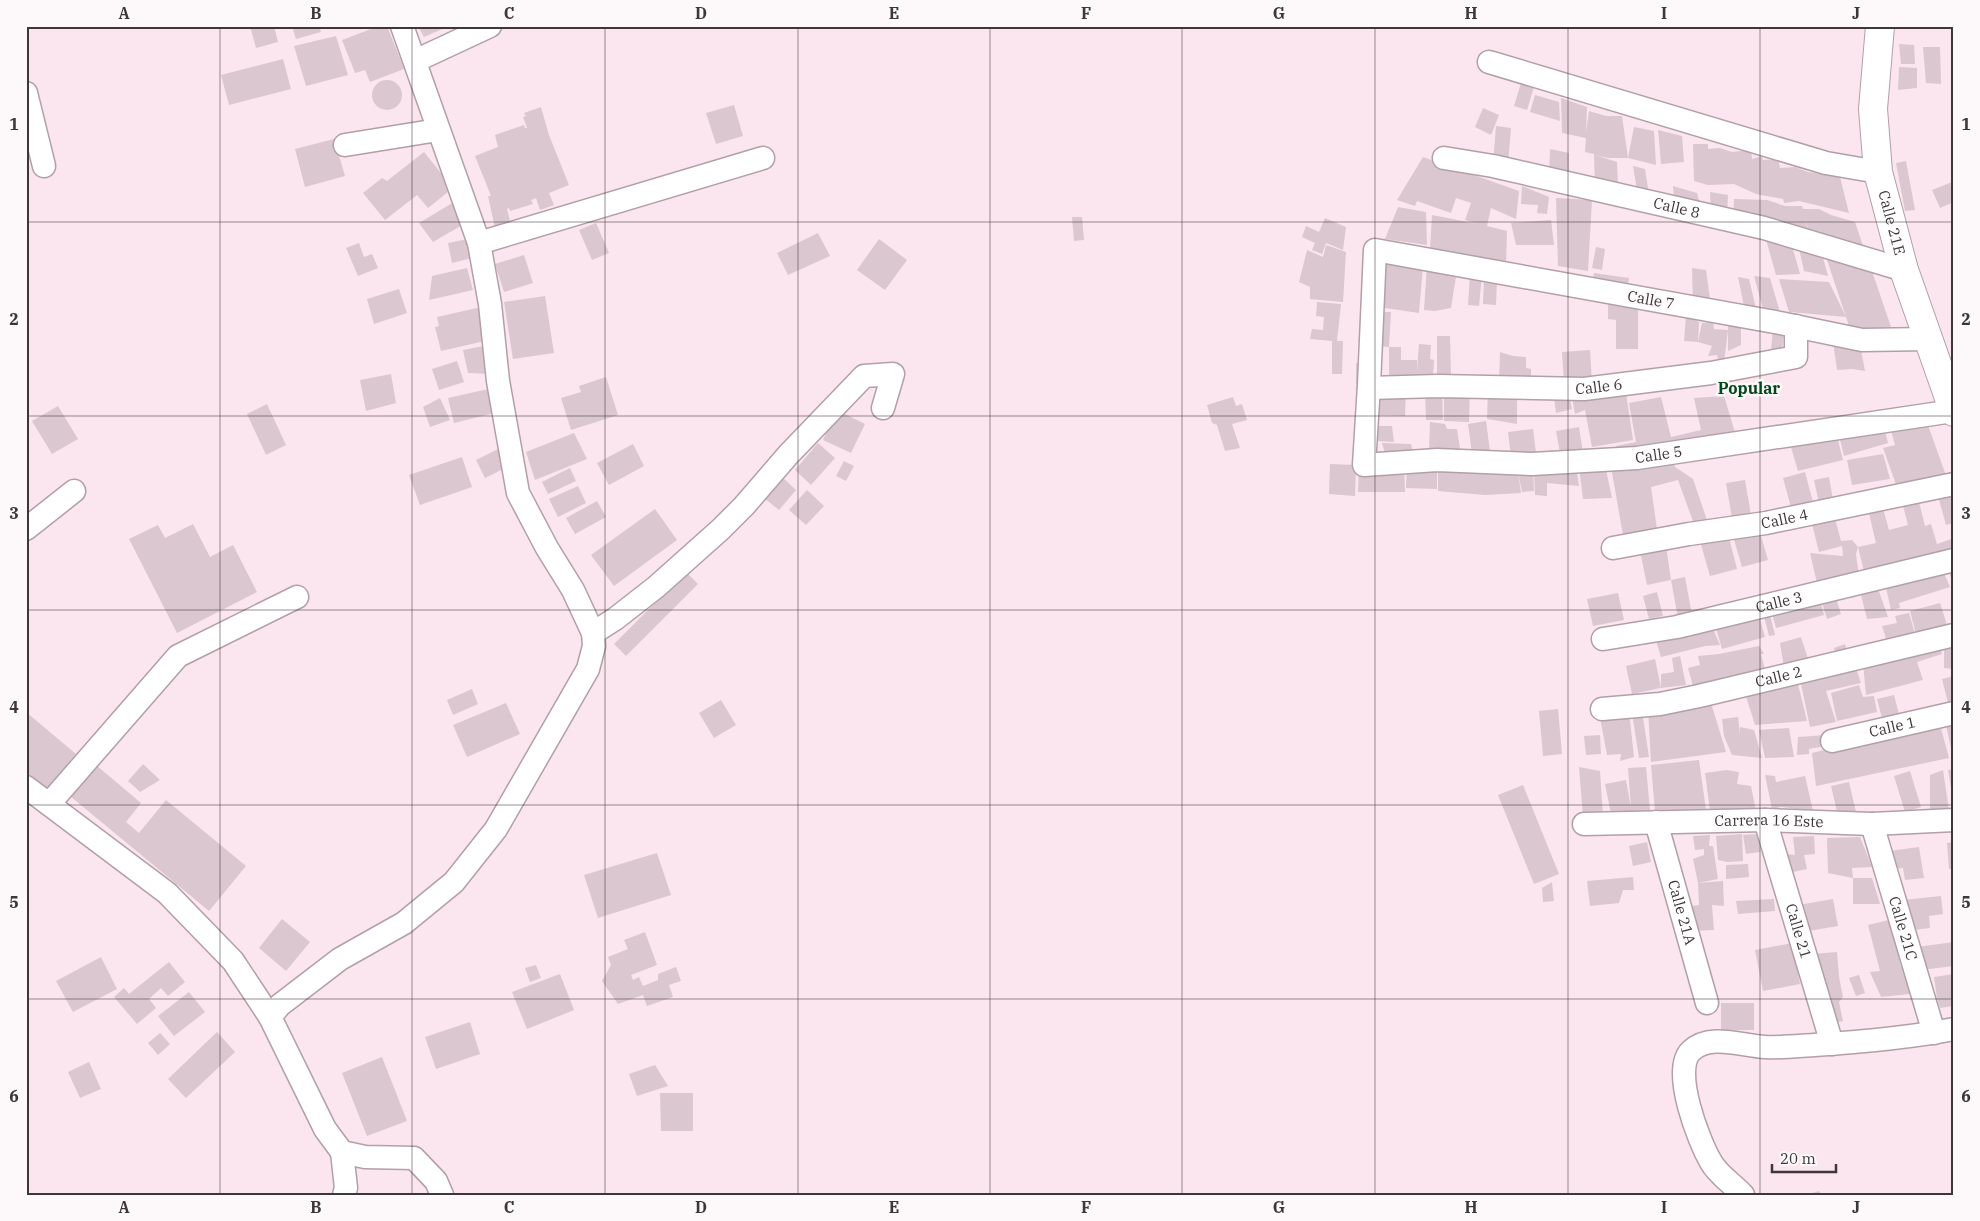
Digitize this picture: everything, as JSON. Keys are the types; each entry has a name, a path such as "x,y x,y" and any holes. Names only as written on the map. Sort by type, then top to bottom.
{"main road":[{"name":"Calle 21E","path":"1880,26 1873,109 1878,172 1904,270 1954,411"}],"street":[{"path":"270,1017 280,1005 340,959 404,923 454,882 496,829 588,669 594,646 593,633 573,590 547,548 518,493 498,381 490,304 479,243 402,26"},
{"path":"415,61 490,26"},
{"path":"1489,62 1826,163 1878,172"},
{"path":"26,92 44,166"},
{"path":"345,145 438,130"},
{"path":"479,243 763,158"},
{"name":"Calle 8","path":"1444,158 1493,166 1764,228 1904,270"},
{"name":"Calle 7","path":"1369,388 1375,250 1796,326 1862,340 1928,339"},
{"name":"Calle 6","path":"1369,388 1438,386 1584,389 1711,373 1796,357 1796,326"},
{"path":"593,633 615,619 656,587 721,529 744,506 788,455 864,376 893,374 883,408"},
{"name":"Calle 5","path":"1369,388 1364,465 1437,460 1532,464 1638,458 1954,411"},
{"name":"Calle 4","path":"1613,548 1689,534 1766,524 1954,484"},
{"path":"26,529 74,491"},
{"name":"Calle 3","path":"1603,639 1677,627 1954,560"},
{"path":"49,804 178,656 297,597"},
{"name":"Calle 2","path":"1602,709 1660,704 1699,696 1954,635"},
{"name":"Calle 1","path":"1832,741 1954,714"},
{"path":"26,787 167,893 233,961 270,1017 326,1129 342,1152 346,1188 344,1195"},
{"name":"Carrera 16 Este","path":"1584,824 1765,820 1872,824 1954,820"},
{"name":"Calle 21","path":"1765,820 1832,1044"},
{"name":"Calle 21A","path":"1656,822 1707,1004"},
{"name":"Calle 21C","path":"1872,824 1944,1031"},
{"path":"1743,1195 1712,1164 1694,1125 1686,1088 1685,1061 1691,1051 1718,1041 1766,1048 1832,1044 1944,1031"},
{"path":"342,1152 365,1156 414,1158 436,1180 442,1195"}],"building":[{"path":"250,26 274,26 278,42 256,48"},
{"path":"292,26 319,26 321,32 296,39"},
{"path":"379,26 387,26 404,69 370,82 365,70 355,73 342,40"},
{"path":"418,26 449,26 424,37"},
{"path":"336,36 348,75 306,86 294,46"},
{"path":"1899,44 1914,45 1915,64 1901,64"},
{"path":"1923,47 1940,47 1941,84 1926,83"},
{"path":"283,59 291,89 229,105 221,75"},
{"path":"1899,67 1917,68 1917,88 1898,90"},
{"path":"387,80 398,84 402,95 398,106 387,110 376,106 372,95 376,84"},
{"path":"1521,83 1534,87 1527,110 1514,106"},
{"path":"1535,95 1559,102 1560,121 1530,112"},
{"path":"1561,98 1587,107 1586,132 1589,111 1606,116 1622,116 1628,158 1608,158 1595,155 1617,162 1618,186 1637,190 1633,166 1645,169 1650,201 1595,188 1594,154 1585,152 1586,138 1562,133"},
{"path":"734,105 743,136 716,144 706,113"},
{"path":"541,107 549,135 569,185 549,193 554,205 540,210 536,198 531,200 533,204 510,211 509,208 507,209 511,225 495,228 488,196 491,196 475,156 498,147 495,135 524,125 527,128 523,117 526,116 524,113"},
{"path":"1483,108 1499,115 1491,135 1475,127"},
{"path":"1496,126 1511,128 1508,165 1493,164"},
{"path":"1634,127 1654,131 1656,165 1628,158"},
{"path":"1658,130 1682,136 1684,162 1661,164"},
{"path":"334,139 345,176 305,187 295,149"},
{"path":"1693,144 1708,144 1708,149 1720,148 1732,152 1751,150 1752,159 1762,156 1763,160 1778,159 1780,168 1795,167 1808,172 1840,177 1849,213 1799,201 1784,203 1783,199 1756,194 1734,184 1708,185 1694,181"},
{"path":"1550,149 1569,153 1569,181 1549,177"},
{"path":"424,152 453,188 428,208 417,195 385,220 363,193 382,178 387,181"},
{"path":"1423,157 1519,191 1516,219 1491,208 1487,226 1507,231 1506,265 1430,249 1432,215 1478,224 1465,220 1471,203 1456,198 1451,213 1417,201 1415,206 1397,200"},
{"path":"1906,161 1915,210 1905,211 1896,163"},
{"path":"1952,182 1954,202 1940,208 1932,190"},
{"path":"1522,186 1549,197 1547,214 1537,213 1538,205 1521,204"},
{"path":"1673,186 1697,193 1702,212 1675,206"},
{"path":"1710,192 1728,195 1727,217 1711,214"},
{"path":"1556,198 1592,200 1588,271 1558,266"},
{"path":"1734,199 1767,200 1785,206 1819,209 1831,215 1855,222 1866,255 1811,240 1804,214 1810,239 1733,219"},
{"path":"454,202 464,224 433,242 419,223"},
{"path":"1398,207 1426,212 1427,245 1385,239"},
{"path":"1072,217 1082,217 1084,240 1074,241"},
{"path":"1325,218 1346,227 1343,250 1326,243 1322,254 1312,250 1315,243 1302,237 1306,226 1319,232"},
{"path":"1551,220 1554,245 1516,245 1511,223"},
{"path":"596,223 609,253 592,260 579,230"},
{"path":"818,233 830,256 788,275 777,253"},
{"path":"1765,236 1791,242 1800,274 1776,275"},
{"path":"468,239 472,258 452,263 448,243"},
{"path":"879,239 907,260 885,290 857,270"},
{"path":"359,243 364,257 372,254 378,268 358,276 346,248"},
{"path":"1798,244 1821,250 1828,276 1804,271"},
{"path":"1326,245 1346,252 1343,302 1310,299 1310,287 1299,282 1307,250 1323,257"},
{"path":"1596,247 1605,249 1602,270 1592,268"},
{"path":"1824,251 1871,268 1891,327 1851,332"},
{"path":"524,255 533,283 504,292 495,264"},
{"path":"1383,260 1423,266 1419,313 1378,307"},
{"path":"1427,265 1457,270 1451,308 1435,311 1424,310"},
{"path":"467,268 473,290 429,300 432,276"},
{"path":"1692,268 1706,270 1711,306 1693,305"},
{"path":"1594,273 1629,278 1627,291 1592,285"},
{"path":"1470,274 1482,275 1479,306 1468,305"},
{"path":"1754,276 1770,278 1781,316 1764,313"},
{"path":"1738,277 1749,279 1758,317 1745,311"},
{"path":"1484,279 1497,279 1496,305 1483,304"},
{"path":"1779,279 1829,282 1846,317 1789,312"},
{"path":"399,289 407,313 374,324 367,299"},
{"path":"545,296 554,353 513,359 504,302"},
{"path":"1317,302 1341,304 1337,341 1343,341 1342,374 1332,374 1332,341 1310,339 1312,329 1323,330 1324,317 1316,316"},
{"path":"1608,302 1638,309 1638,349 1616,349 1616,320 1608,319"},
{"path":"480,308 485,341 441,351 435,327 439,326 437,317"},
{"path":"1377,312 1391,312 1389,347 1377,346"},
{"path":"1686,316 1699,322 1698,342 1684,341"},
{"path":"1702,323 1713,323 1714,329 1728,330 1724,363 1719,364 1717,355 1708,356 1712,346 1698,342"},
{"path":"1728,326 1741,326 1741,345 1728,351"},
{"path":"1773,327 1784,328 1782,352 1771,351"},
{"path":"1437,336 1450,336 1451,376 1437,377"},
{"path":"1833,342 1860,345 1865,371 1852,369 1837,370"},
{"path":"1419,344 1431,345 1430,359 1434,360 1433,377 1389,375 1389,347 1401,347 1401,360 1417,360 1417,371"},
{"path":"484,346 490,374 468,373 463,350"},
{"path":"1590,350 1592,382 1564,383 1562,352"},
{"path":"1500,352 1526,357 1526,368 1531,369 1531,386 1499,384"},
{"path":"457,361 464,382 439,390 432,369"},
{"path":"1356,363 1368,363 1368,384 1356,384"},
{"path":"391,374 396,403 366,411 360,380"},
{"path":"606,377 618,415 571,430 561,398 581,392 579,386"},
{"path":"1625,386 1633,440 1592,447 1585,410 1575,414 1571,392"},
{"path":"493,388 499,412 454,423 448,398"},
{"path":"1444,388 1470,388 1469,422 1444,421"},
{"path":"1425,389 1442,389 1443,420 1426,420"},
{"path":"1370,390 1406,391 1405,416 1370,415"},
{"path":"1488,390 1517,394 1517,424 1487,419"},
{"path":"1569,395 1572,409 1556,413 1554,397"},
{"path":"1724,396 1737,439 1620,456 1616,446 1636,442 1629,403 1661,397 1671,437 1701,430 1694,398"},
{"path":"1233,397 1236,406 1242,404 1247,420 1232,424 1240,448 1225,451 1217,425 1212,423 1207,405"},
{"path":"440,398 450,420 430,427 423,407"},
{"path":"267,404 286,445 266,455 247,414"},
{"path":"58,406 78,439 52,454 32,421"},
{"path":"837,410 865,424 851,453 823,440"},
{"path":"1925,417 1948,481 1898,490 1883,448 1895,445 1889,423"},
{"path":"1486,421 1490,451 1472,454 1468,424"},
{"path":"1430,422 1445,424 1447,429 1457,429 1461,455 1429,451"},
{"path":"1883,424 1888,443 1844,456 1838,431"},
{"path":"1375,426 1392,426 1394,442 1377,441"},
{"path":"1579,427 1583,453 1561,458 1556,431"},
{"path":"1835,428 1843,460 1798,471 1788,437"},
{"path":"1533,429 1536,453 1511,456 1508,432"},
{"path":"574,433 587,459 535,480 526,452"},
{"path":"818,443 835,458 811,485 795,470"},
{"path":"1382,443 1411,444 1414,456 1386,457"},
{"path":"633,444 644,466 609,485 597,463"},
{"path":"498,449 507,467 485,478 476,460"},
{"path":"1883,454 1890,479 1852,485 1847,460"},
{"path":"1672,455 1675,467 1693,479 1707,520 1694,524 1678,480 1651,487 1657,529 1623,535 1611,467"},
{"path":"462,457 472,487 420,505 409,475"},
{"path":"844,461 854,466 846,481 836,476"},
{"path":"1438,462 1533,467 1534,491 1522,492 1518,473 1521,493 1485,495 1438,491"},
{"path":"1407,463 1437,463 1437,489 1406,488"},
{"path":"1330,464 1356,465 1355,496 1329,494"},
{"path":"1359,465 1404,467 1405,492 1358,492"},
{"path":"1605,465 1612,498 1583,499 1579,467"},
{"path":"570,468 576,481 548,494 542,482"},
{"path":"1534,471 1577,473 1579,486 1547,483 1547,496 1535,495"},
{"path":"1805,472 1814,506 1792,511 1783,478"},
{"path":"782,477 796,490 779,510 764,498"},
{"path":"1829,477 1833,500 1819,503 1814,480"},
{"path":"1745,480 1751,515 1732,518 1726,483"},
{"path":"578,486 586,503 558,517 549,499"},
{"path":"1954,486 1954,523 1946,525 1936,489"},
{"path":"807,490 824,506 806,525 789,510"},
{"path":"1918,498 1925,526 1931,524 1937,544 1954,538 1954,552 1865,576 1858,547 1876,543 1868,509 1882,505 1889,530 1908,525 1902,502"},
{"path":"597,501 606,517 575,534 566,518"},
{"path":"655,509 677,540 614,586 591,555"},
{"path":"1834,515 1841,541 1852,540 1858,547 1856,554 1859,576 1817,583 1810,553 1843,556 1842,546 1819,552 1811,520"},
{"path":"193,524 210,557 233,545 257,592 177,633 129,539 158,525 165,538"},
{"path":"1759,529 1768,560 1742,567 1733,536"},
{"path":"1728,534 1737,569 1710,576 1700,541"},
{"path":"1666,546 1671,580 1647,585 1640,551"},
{"path":"1954,563 1954,584 1953,584 1947,565"},
{"path":"1941,566 1950,587 1899,603 1900,608 1891,610 1885,583"},
{"path":"686,572 698,584 626,656 614,644"},
{"path":"1685,577 1692,615 1678,618 1671,580"},
{"path":"1876,583 1888,617 1867,619 1859,587"},
{"path":"1657,592 1663,616 1649,619 1643,596"},
{"path":"1834,592 1841,614 1827,619 1820,596"},
{"path":"1618,593 1624,620 1593,626 1587,599"},
{"path":"1819,596 1824,615 1776,628 1770,606"},
{"path":"1940,603 1947,630 1917,638 1910,611"},
{"path":"1757,609 1765,637 1722,649 1714,621"},
{"path":"1769,611 1775,635 1769,636 1763,612"},
{"path":"1909,613 1917,641 1889,648 1882,626 1897,623 1895,616"},
{"path":"1710,622 1720,645 1705,646 1661,657 1654,634"},
{"path":"1954,623 1954,633 1950,635 1947,625"},
{"path":"1801,637 1810,665 1784,668 1780,643"},
{"path":"1954,642 1954,669 1944,668 1944,645"},
{"path":"1939,643 1942,654 1917,662 1923,680 1866,695 1863,663"},
{"path":"1845,644 1849,659 1837,661 1834,648"},
{"path":"1759,646 1764,654 1761,654 1766,674 1753,677 1751,672 1693,686 1688,668 1700,665 1698,656"},
{"path":"1680,656 1686,685 1661,688 1661,674 1674,672 1672,658"},
{"path":"1655,659 1661,688 1632,694 1626,666"},
{"path":"1854,662 1861,683 1826,691 1836,722 1810,727 1799,674"},
{"path":"1954,676 1954,706 1949,707 1942,679"},
{"path":"1797,680 1807,721 1755,725 1744,690"},
{"path":"1859,685 1863,697 1874,696 1877,712 1837,721 1831,693"},
{"path":"472,689 478,704 453,715 447,700"},
{"path":"1894,695 1900,718 1883,722 1877,699"},
{"path":"721,700 736,725 714,738 699,713"},
{"path":"506,703 520,734 467,757 453,725"},
{"path":"1711,703 1726,752 1651,762 1648,709"},
{"path":"1558,709 1562,754 1543,756 1539,711"},
{"path":"1629,711 1634,757 1620,761 1621,754 1607,755 1599,712"},
{"path":"1642,711 1649,757 1639,758 1632,713"},
{"path":"26,712 76,754 45,791 26,776"},
{"path":"1738,717 1740,735 1740,727 1754,730 1762,758 1732,755 1724,736 1722,719"},
{"path":"1954,719 1954,748 1951,748 1945,721"},
{"path":"1939,721 1949,758 1816,786 1812,753"},
{"path":"1789,728 1794,757 1765,758 1759,730"},
{"path":"1600,735 1601,754 1586,755 1584,736"},
{"path":"1826,735 1825,746 1809,749 1809,754 1797,755 1798,737"},
{"path":"1699,760 1706,810 1655,811 1651,765"},
{"path":"143,764 160,780 140,792 128,781"},
{"path":"96,765 141,803 126,822 139,833 166,800 246,866 209,911 70,796"},
{"path":"1579,767 1600,771 1603,816 1583,817"},
{"path":"1646,767 1650,810 1611,814 1605,784 1626,780 1631,808 1628,768"},
{"path":"1954,769 1954,799 1953,800 1948,770"},
{"path":"1727,770 1739,772 1737,784 1751,786 1756,811 1710,811 1705,773"},
{"path":"1943,770 1949,810 1930,810 1930,775"},
{"path":"1910,771 1921,807 1905,812 1894,776"},
{"path":"1765,775 1775,776 1776,782 1805,776 1813,811 1781,807 1772,809"},
{"path":"1849,782 1856,812 1838,816 1831,786"},
{"path":"1523,785 1559,874 1534,884 1498,795"},
{"path":"1742,834 1743,861 1727,862 1718,860 1716,836"},
{"path":"1758,834 1760,852 1746,854 1743,835"},
{"path":"1710,835 1709,846 1713,846 1718,879 1698,883 1693,859 1704,855 1704,849 1695,850 1693,836"},
{"path":"1814,836 1815,854 1804,855 1807,869 1793,872 1795,880 1779,853 1795,855 1793,837"},
{"path":"1860,837 1872,867 1852,868 1853,878 1828,873 1827,838"},
{"path":"1647,842 1651,862 1633,866 1629,846"},
{"path":"1954,842 1954,869 1949,869 1947,843"},
{"path":"1919,847 1924,878 1905,880 1903,868 1893,869 1890,851"},
{"path":"657,853 671,895 598,918 584,875"},
{"path":"1748,864 1749,877 1726,879 1726,865"},
{"path":"1633,877 1634,890 1623,890 1619,903 1590,906 1587,881"},
{"path":"1853,878 1872,878 1880,904 1853,904"},
{"path":"1723,881 1724,906 1712,905 1714,930 1693,931 1691,906 1699,905 1698,883"},
{"path":"1552,882 1554,901 1543,902 1542,888"},
{"path":"1941,896 1943,914 1929,916 1930,928 1906,931 1903,900"},
{"path":"1774,899 1775,911 1738,914 1736,901"},
{"path":"1833,899 1838,926 1803,932 1798,905"},
{"path":"282,919 310,942 286,971 259,948"},
{"path":"1889,920 1901,967 1906,968 1910,994 1881,997 1870,972 1880,971 1868,925"},
{"path":"645,932 657,965 631,975 633,980 639,977 643,986 658,980 658,974 676,967 681,981 669,985 673,997 647,1006 643,995 618,1004 602,981 611,965 608,957 628,949 624,940"},
{"path":"1954,942 1954,966 1921,970 1917,947"},
{"path":"1792,943 1800,984 1763,991 1755,950"},
{"path":"1837,952 1843,997 1839,1002 1843,1021 1829,1025 1813,954"},
{"path":"101,957 117,989 73,1012 56,981"},
{"path":"169,962 185,982 168,996 161,988 149,999 156,1008 137,1024 114,997 124,988 129,994"},
{"path":"536,965 541,978 530,982 525,968"},
{"path":"560,974 574,1010 527,1029 512,992"},
{"path":"1954,974 1954,1006 1940,1008 1934,977"},
{"path":"1859,975 1865,993 1856,996 1849,978"},
{"path":"189,992 205,1012 174,1036 158,1016"},
{"path":"1721,1003 1754,1003 1754,1030 1721,1030"},
{"path":"470,1022 480,1054 436,1069 425,1037"},
{"path":"217,1032 235,1052 186,1098 168,1079"},
{"path":"160,1033 170,1044 158,1055 148,1043"},
{"path":"382,1057 407,1121 367,1136 342,1073"},
{"path":"89,1062 101,1089 80,1098 68,1072"},
{"path":"655,1065 668,1086 637,1096 629,1074"},
{"path":"660,1093 693,1093 693,1131 661,1131"},
{"path":"1819,1191 1821,1195 1809,1195 1809,1194"}],"district":[{"name":"Popular","path":"1749,388"}]}
